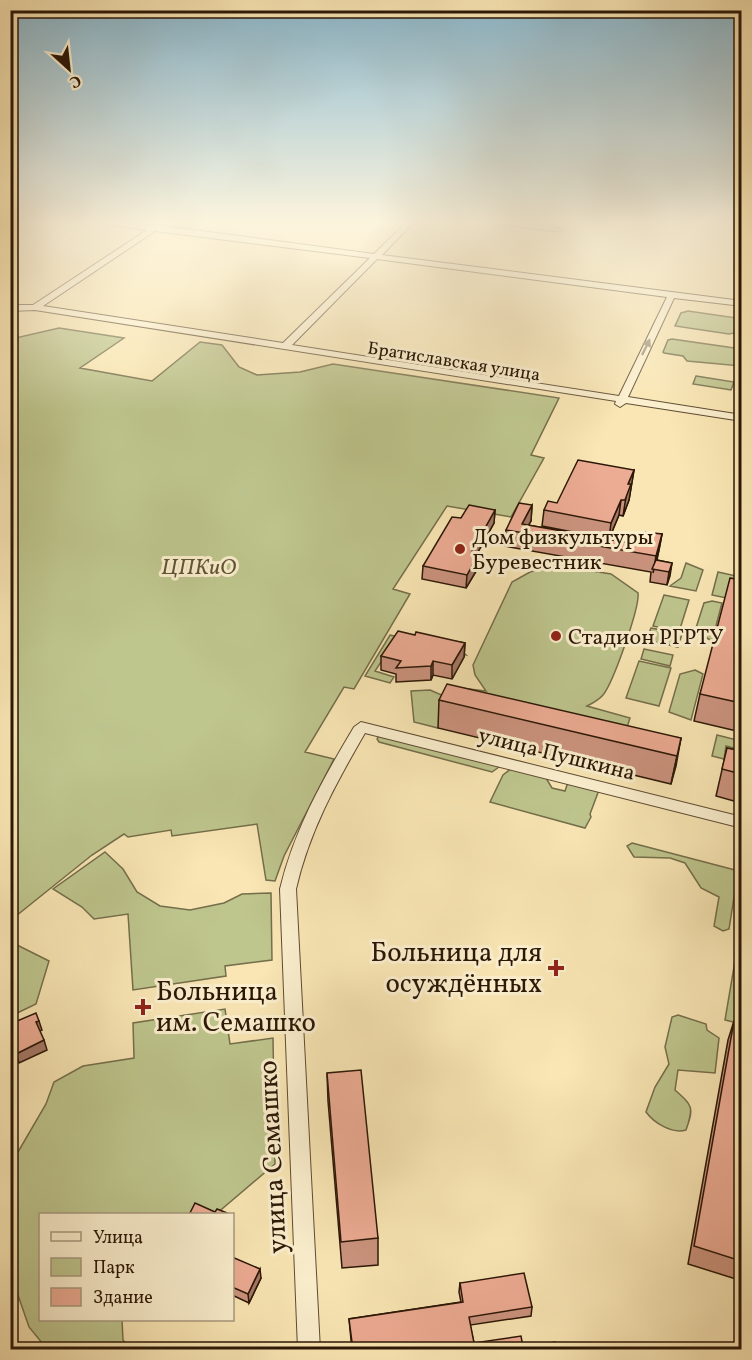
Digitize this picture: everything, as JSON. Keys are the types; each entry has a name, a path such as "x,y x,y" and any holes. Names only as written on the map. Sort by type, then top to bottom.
{"street":[{"path":"35,307 67,285"},
{"path":"285,346 346,285"},
{"path":"604,285 741,304"},
{"path":"620,402 672,294"},
{"name":"Братиславская улица","path":"10,308 35,307 285,346 741,424"},
{"name":"Братиславская улица","path":"620,402 741,418"},
{"name":"улица Пушкина","path":"361,727 741,823"},
{"name":"улица Семашко","path":"309,1350 288,889 293,858 340,762 361,727"}],"green space":[{"path":"688,311 739,320 734,333 729,334 675,326 681,313"},
{"name":"ЦПКиО","path":"59,328 124,338 80,368 152,381 200,342 222,345 239,367 257,375 300,372 333,364 559,398 531,455 544,458 511,517 447,506 393,589 410,594 354,689 344,687 305,752 334,759 284,856 275,881 266,880 257,824 172,836 171,830 128,837 124,834 92,855 11,920 11,339"},
{"path":"668,340 741,349 741,366 687,361 683,356 664,353"},
{"path":"696,376 734,382 731,390 693,384"},
{"path":"686,563 703,570 696,591 670,586 681,578"},
{"name":"Стадион РГРТУ","path":"555,565 611,574 638,593 630,628 613,676 603,695 587,706 630,718 621,746 461,688 486,691 475,675 473,665 512,582 530,572"},
{"path":"718,572 741,577 741,601 712,595"},
{"path":"664,595 689,600 679,632 653,626"},
{"path":"712,601 722,603 712,641 695,631 704,603"},
{"path":"651,628 682,634 678,647 646,640"},
{"path":"390,635 466,655 413,643 394,642 375,671 394,677 390,683 365,676"},
{"path":"644,649 673,655 670,666 641,659"},
{"path":"639,661 671,668 659,706 626,698"},
{"path":"695,670 703,674 691,720 669,712 680,674"},
{"path":"430,690 444,696 449,705 438,728 414,722 411,691"},
{"path":"717,735 741,741 741,750 726,746 724,759 712,756"},
{"path":"379,736 496,764 499,767 492,772 379,742 377,739"},
{"path":"512,768 546,778 552,788 565,791 568,782 599,790 590,814 591,817 585,828 490,802 503,775"},
{"path":"632,843 738,872 729,929 723,931 714,926 719,897 701,888 685,863 670,858 634,857 627,846"},
{"path":"105,852 123,869 137,892 160,906 190,910 224,903 242,894 271,893 272,960 225,966 226,976 133,990 128,914 94,919 82,907 53,889"},
{"path":"11,935 13,943 49,961 36,1004 11,1016"},
{"path":"736,955 741,956 741,1024 725,1020"},
{"path":"225,1009 230,1044 273,1038 275,1164 217,1213 39,1213 39,1321 122,1321 123,1340 131,1349 47,1349 29,1327 11,1275 11,1164 46,1104 54,1082 83,1066 134,1058 133,1023"},
{"path":"678,1015 706,1024 707,1030 719,1038 715,1073 678,1070 675,1090 685,1100 691,1111 686,1130 681,1131 664,1127 646,1112 655,1087 669,1064 665,1047 672,1017"}],"building":[{"path":"578,460 634,470 625,500 621,500 611,523 544,510 548,501 557,503"},
{"path":"519,503 532,505 522,524 640,545 644,532 662,534 656,556 506,530"},
{"name":"Дом физкультуры Буревестник","path":"469,505 495,510 471,553 478,555 467,575 423,566 452,517 461,518"},
{"path":"656,560 672,563 669,572 652,569"},
{"path":"730,578 741,580 741,654 735,682 741,684 741,703 700,694"},
{"path":"398,631 415,635 416,632 465,643 452,665 433,661 431,666 396,668 401,661 381,656"},
{"path":"447,684 681,738 677,756 439,700"},
{"path":"727,748 741,751 741,774 722,769"},
{"path":"36,1013 39,1021 36,1022 44,1040 16,1054 13,1045 10,1046 10,1024"},
{"path":"734,1021 741,1023 741,1261 694,1246"},
{"path":"361,1070 378,1238 341,1242 327,1073"},
{"path":"195,1203 215,1212 217,1209 227,1213 190,1213"},
{"path":"234,1258 260,1269 248,1294 234,1288"},
{"path":"524,1273 532,1307 469,1317 474,1343 521,1336 523,1347 555,1342 557,1350 462,1350 461,1343 417,1350 353,1350 349,1319 463,1302 460,1283"}],"place":[{"name":"Дом физкультуры Буревестник","path":"460,549"},
{"name":"Стадион РГРТУ","path":"556,636"},
{"name":"Больница для осуждённых","path":"556,968"},
{"name":"Больница им. Семашко","path":"143,1007"}]}
